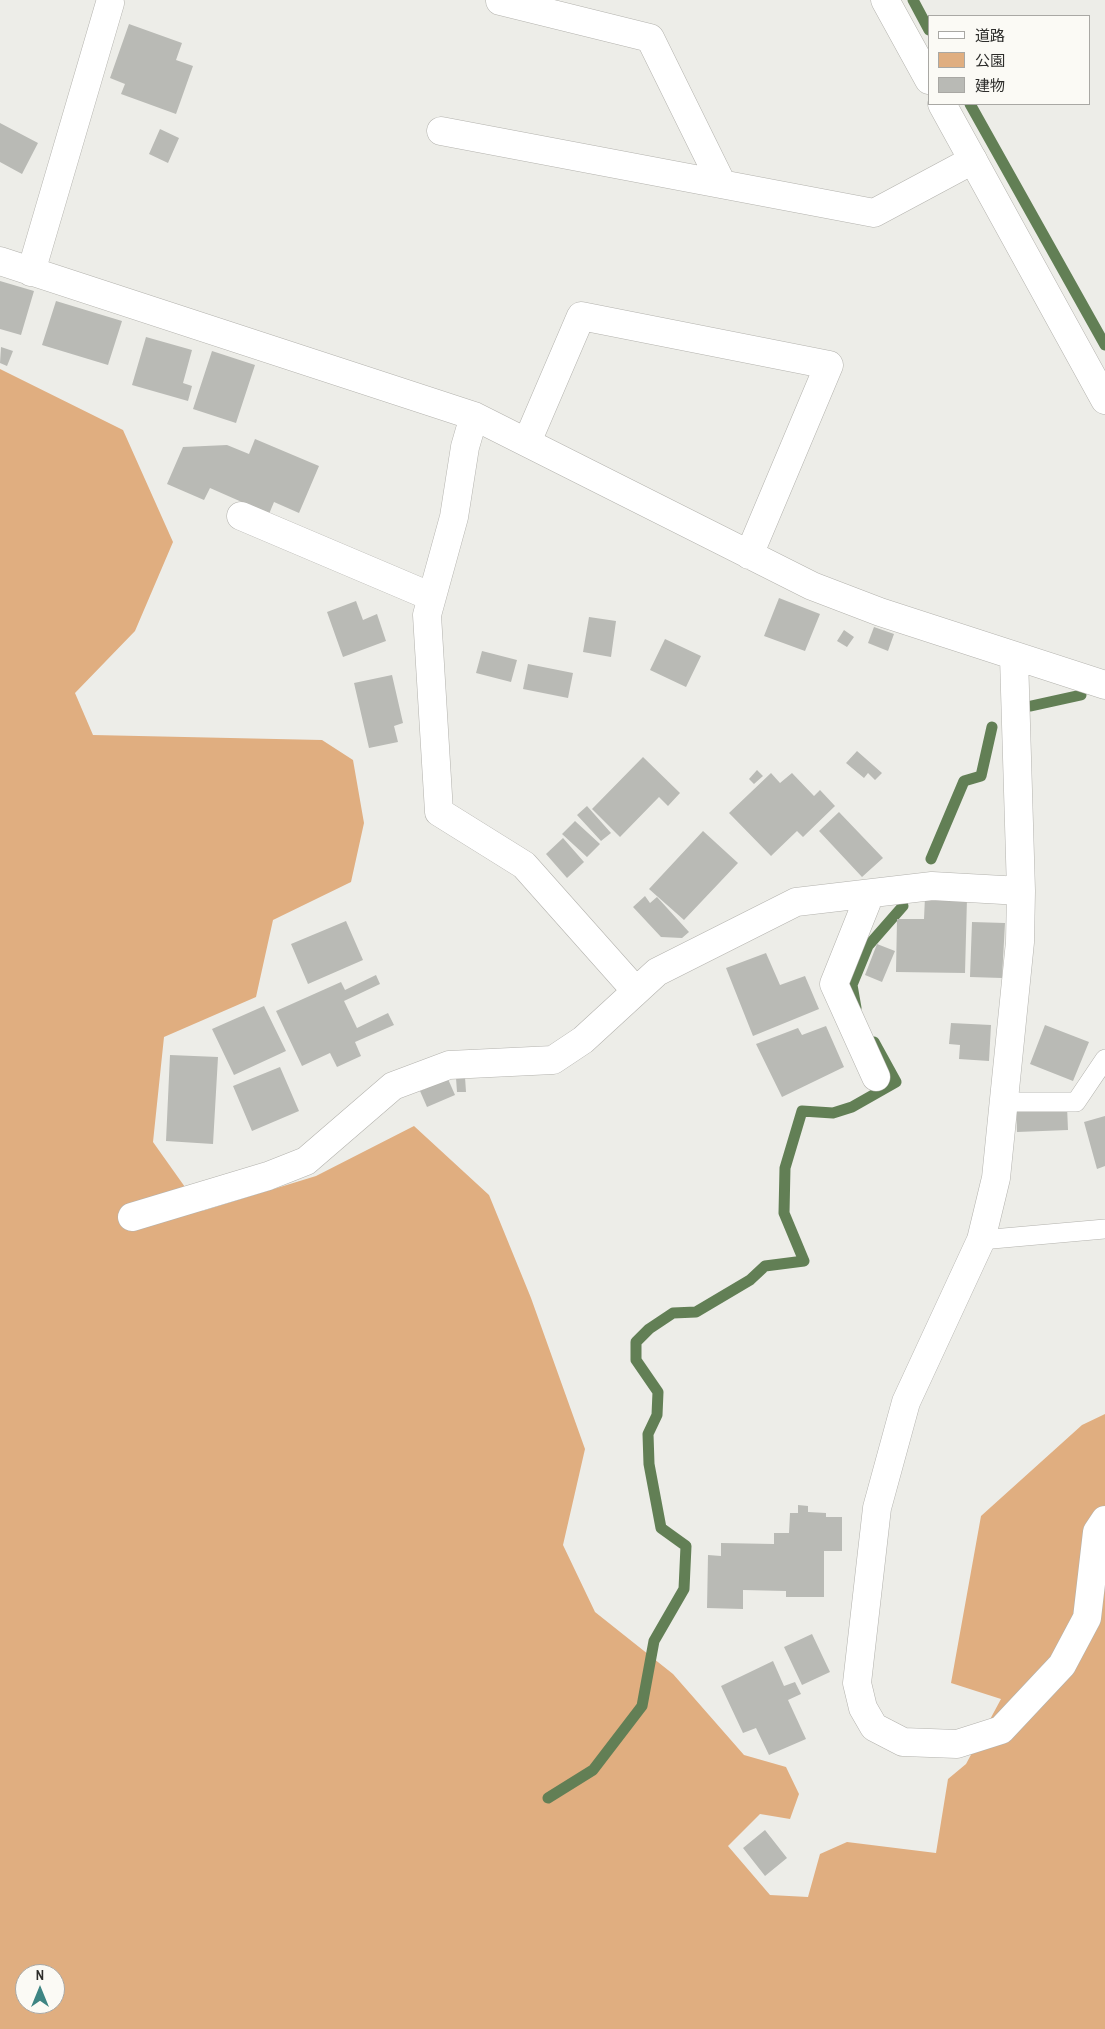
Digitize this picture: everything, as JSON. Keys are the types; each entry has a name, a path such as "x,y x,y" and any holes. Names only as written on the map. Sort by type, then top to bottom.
{"street":[{"path":"885,0 928,78"},
{"path":"500,1 650,38 722,184"},
{"path":"32,272 110,3"},
{"path":"943,105 1105,400"},
{"path":"441,131 874,213 973,160"},
{"path":"0,261 474,416 820,589 880,612 1014,657 1105,684"},
{"path":"527,442 581,316 829,364 749,555"},
{"path":"474,416 465,447 454,517 427,615 439,812 524,865 636,991"},
{"path":"241,516 432,597"},
{"path":"1014,657 1021,891 1020,942 996,1178 981,1240 906,1402 877,1508 857,1684 863,1708 874,1727 903,1742 957,1744 1002,1730 1062,1665 1087,1618 1098,1532 1105,1520"},
{"path":"132,1217 268,1176 306,1161 393,1086 448,1065 553,1060 583,1040 657,972 796,902 932,886 1021,891"},
{"path":"870,894 834,984 876,1077"}],"lane":[{"path":"1004,1102 1076,1102 1105,1059"},
{"path":"981,1240 1105,1229"}],"green space":[{"path":"0,369 123,430 173,542 135,631 75,693 93,735 322,740 353,760 364,823 351,882 273,920 256,997 164,1037 153,1142 202,1211 316,1176 414,1126 489,1195 531,1298 585,1449 563,1545 595,1612 673,1674 744,1755 786,1767 799,1794 790,1819 760,1814 728,1846 770,1895 808,1897 820,1854 847,1842 936,1853 948,1779 966,1764 1001,1699 951,1683 981,1516 1082,1425 1105,1414 1105,2029 0,2029"}],"building":[{"path":"129,24 182,43 176,60 193,66 176,114 121,94 125,84 110,78"},
{"path":"0,123 38,143 22,174 0,162"},
{"path":"160,129 179,138 168,163 149,154"},
{"path":"0,281 34,291 21,335 0,329"},
{"path":"56,301 122,321 108,365 42,345"},
{"path":"146,337 192,350 183,383 192,386 188,401 132,385"},
{"path":"1,347 13,351 7,366 0,363"},
{"path":"212,351 255,365 236,423 193,409"},
{"path":"255,439 319,466 299,513 274,502 269,514 210,488 204,500 167,484 183,447 227,445 249,454"},
{"path":"779,598 820,614 805,651 764,636"},
{"path":"356,601 363,620 377,614 386,641 343,657 327,612"},
{"path":"589,617 616,621 611,657 583,652"},
{"path":"874,627 894,634 888,651 868,643"},
{"path":"844,630 854,637 847,647 837,641"},
{"path":"665,639 701,656 686,687 650,670"},
{"path":"482,651 517,660 511,682 476,673"},
{"path":"528,664 573,673 568,698 523,689"},
{"path":"392,675 403,723 394,726 398,742 369,748 354,683"},
{"path":"857,751 882,773 875,780 868,773 864,778 846,763"},
{"path":"643,757 680,793 668,806 659,797 620,837 592,809"},
{"path":"757,770 763,776 754,784 749,779"},
{"path":"771,773 780,783 792,773 814,796 820,790 835,806 803,837 797,831 771,856 729,813"},
{"path":"587,806 611,833 601,841 577,815"},
{"path":"839,812 883,858 862,877 819,831"},
{"path":"575,821 600,844 587,857 562,834"},
{"path":"703,831 738,863 684,920 649,889"},
{"path":"563,838 584,862 567,878 546,854"},
{"path":"645,896 650,903 657,897 689,932 682,938 661,937 633,907"},
{"path":"925,897 967,898 965,973 896,972 897,919 924,919"},
{"path":"346,921 363,960 308,984 291,944"},
{"path":"972,922 1005,923 1002,978 970,977"},
{"path":"877,944 895,951 882,982 865,975"},
{"path":"766,953 780,985 805,976 819,1009 753,1036 726,968"},
{"path":"376,975 380,984 344,1001 357,1028 388,1013 394,1025 355,1042 361,1056 337,1067 330,1053 302,1066 276,1011 341,982 345,990"},
{"path":"264,1006 286,1051 234,1075 212,1029"},
{"path":"951,1023 991,1025 989,1061 959,1059 960,1045 949,1044"},
{"path":"1045,1025 1089,1042 1073,1081 1030,1064"},
{"path":"826,1026 844,1067 782,1097 756,1044 798,1028 802,1035"},
{"path":"170,1055 218,1057 213,1144 166,1141"},
{"path":"280,1067 299,1111 252,1131 233,1086"},
{"path":"465,1077 466,1092 457,1092 456,1078"},
{"path":"448,1079 455,1095 427,1107 420,1091"},
{"path":"1067,1106 1068,1130 1017,1132 1016,1107"},
{"path":"1105,1116 1105,1166 1097,1169 1084,1122"},
{"path":"798,1505 808,1506 808,1512 826,1513 826,1517 842,1517 842,1551 824,1551 824,1597 786,1597 786,1591 743,1590 743,1609 707,1608 708,1555 721,1556 721,1543 774,1544 774,1533 789,1533 790,1513 798,1513"},
{"path":"812,1634 830,1672 802,1685 784,1647"},
{"path":"773,1661 784,1686 795,1682 801,1694 788,1700 806,1739 769,1755 756,1728 743,1733 721,1686"},
{"path":"765,1830 787,1858 765,1876 743,1848"}],"waterway":[{"path":"913,0 928,28"},
{"path":"971,105 1105,345"},
{"path":"1031,706 1081,695"},
{"path":"931,859 964,781 981,776 992,727"},
{"path":"856,1008 852,985 868,946 903,906"},
{"path":"548,1798 593,1770 642,1706 654,1641 684,1589 686,1546 661,1528 649,1464 648,1434 657,1415 658,1392 636,1360 636,1342 649,1329 673,1313 696,1312 750,1280 765,1266 804,1261 784,1213 785,1168 802,1111 833,1113 852,1107 896,1082 874,1042"}]}
